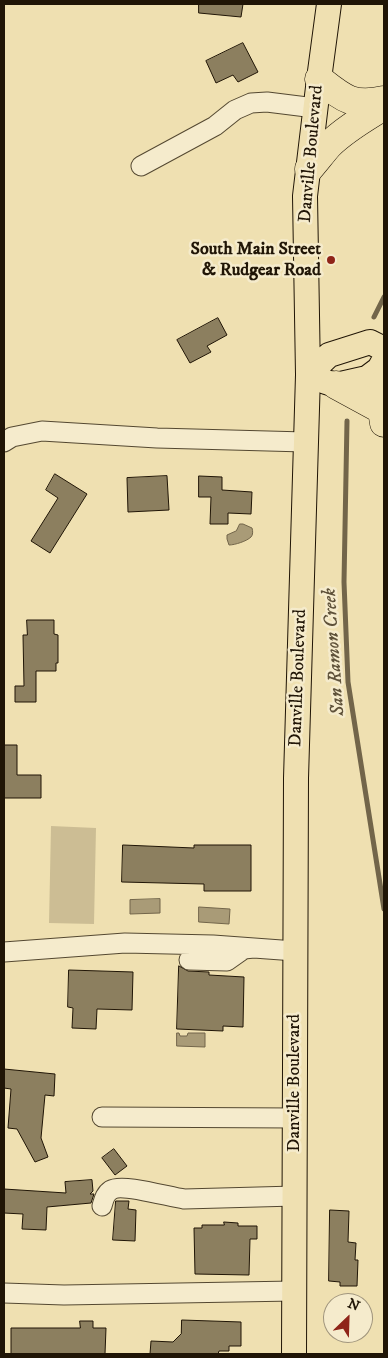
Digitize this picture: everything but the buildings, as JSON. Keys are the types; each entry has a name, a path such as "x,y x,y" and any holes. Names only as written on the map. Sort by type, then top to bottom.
{"highway":[{"path":"319,79 340,96 352,101 366,104 384,100"},
{"path":"309,170 340,135 384,106"},
{"path":"383,417 384,383"},
{"path":"336,385 383,417"}],"main road":[{"name":"Danville Boulevard","path":"294,1354 296,778 308,375 305,196 329,4"},
{"path":"384,349 370,342 329,355 308,375 336,385 367,378 379,370 384,360"}],"street":[{"path":"141,166 215,126 235,110 251,103 267,102 315,108"},
{"path":"4,442 12,436 42,431 157,438 305,442"},
{"path":"4,952 125,943 213,945 295,951"},
{"path":"189,960 227,961 244,949 254,948"},
{"path":"102,1117 294,1118"},
{"path":"102,1206 105,1196 111,1190 118,1187 128,1187 167,1197 184,1199 295,1196"},
{"path":"4,1293 64,1295 294,1291"}],"shaded area":[{"path":"240,524 252,528 252,536 244,541 229,545 227,535 236,531"},
{"path":"51,826 96,828 94,924 49,923"},
{"path":"160,899 160,913 130,914 130,900"},
{"path":"199,907 230,909 229,924 199,922"},
{"path":"177,1033 180,1036 187,1036 188,1033 205,1033 205,1047 177,1046"}],"waterway":[{"name":"San Ramon Creek","path":"374,317 384,297"},
{"name":"San Ramon Creek","path":"347,421 344,582 348,682 384,909"}],"place":[{"name":"South Main Street & Rudgear Road","path":"331,260"}]}
